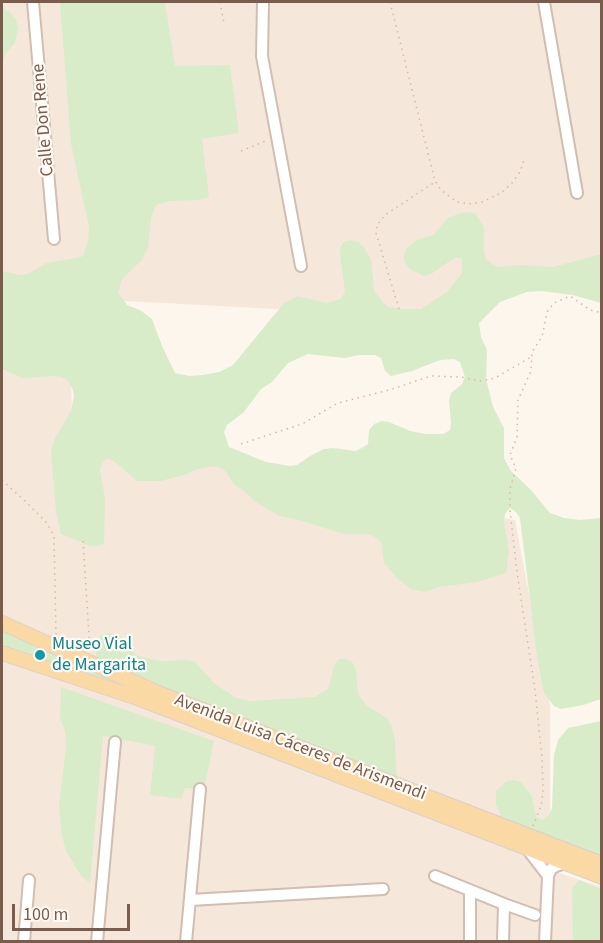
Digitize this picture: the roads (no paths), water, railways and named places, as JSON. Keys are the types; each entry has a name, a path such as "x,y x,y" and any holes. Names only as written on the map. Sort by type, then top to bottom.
{"main road":[{"name":"Avenida Luisa Cáceres de Arismendi","path":"2,624 156,692 528,842 565,863 602,877"},
{"name":"Avenida Luisa Cáceres de Arismendi","path":"2,653 135,697 528,842 602,864"}],"street":[{"name":"Calle Don Rene","path":"33,2 54,239"},
{"path":"263,2 262,56 301,266"},
{"path":"544,2 577,193"},
{"path":"97,942 116,742"},
{"path":"186,942 200,789"},
{"path":"528,842 548,876 545,942"},
{"path":"548,876 556,866 565,863"},
{"path":"435,876 536,915"},
{"path":"24,942 29,880"},
{"path":"190,900 383,889"},
{"path":"470,890 470,942"},
{"path":"503,942 504,904"}],"place":[{"name":"Museo Vial de Margarita","path":"40,655"}]}
